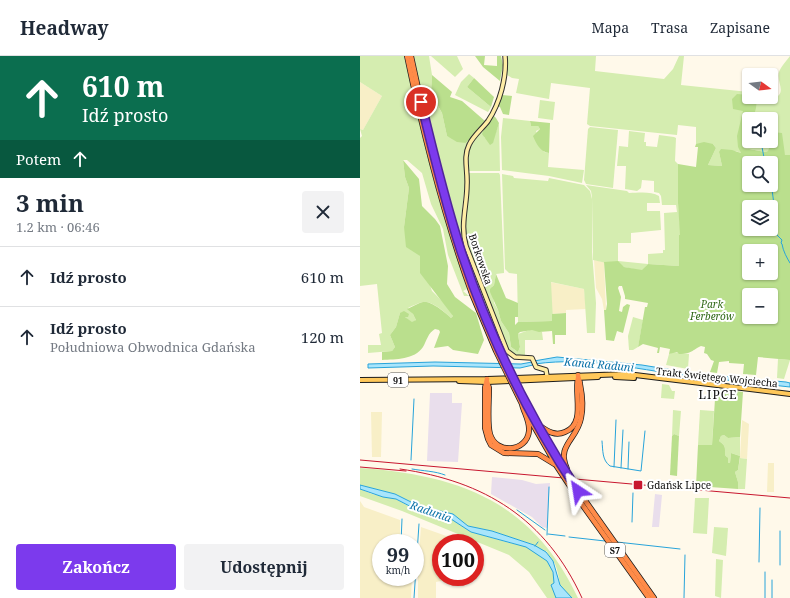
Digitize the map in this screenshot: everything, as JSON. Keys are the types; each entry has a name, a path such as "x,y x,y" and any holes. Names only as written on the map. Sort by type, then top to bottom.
{"highway":[{"name":"S7","path":"407,56 433,170 462,265 474,293 537,424 572,482 654,598"},
{"name":"S7","path":"411,56 436,164 461,251 474,293 498,356 522,404 556,465 592,519 649,598"},
{"path":"572,482 564,464 563,455 564,449 580,421 582,413 578,377"},
{"path":"487,380 489,388 486,434 495,448 506,453 538,454 556,465"},
{"path":"537,424 554,434 564,433 570,429 577,419 579,391"},
{"path":"487,405 491,438 500,446 509,449 516,448 523,444 529,434 529,424 522,404"}],"main road":[{"name":"Trakt Świętego Wojciecha","path":"360,380 487,380 627,374 790,394"},
{"name":"Trakt Świętego Wojciecha","path":"487,380 547,376 578,377"}],"street":[{"name":"Borkowska","path":"505,56 504,77 494,110 485,125 469,144 466,154 467,184 463,231 466,246 506,351 515,357 532,359 535,365 546,370 547,376"}],"shaded area":[{"path":"360,82 382,96 363,130 360,129"},
{"path":"594,260 604,262 606,310 604,310 602,299 596,288"},
{"path":"550,282 584,289 586,309 566,310 566,313 552,314"},
{"path":"430,393 452,393 452,403 462,403 458,462 427,461"},
{"path":"371,412 382,412 381,457 372,457"},
{"path":"742,420 749,424 747,459 740,458"},
{"path":"768,463 774,463 774,492 767,492"},
{"path":"492,477 522,480 536,484 550,483 547,528 542,527 532,517 491,494"},
{"path":"655,494 662,495 659,527 652,527"},
{"path":"360,501 364,507 400,520 400,534 372,534 372,586 412,586 411,598 360,598"},
{"path":"421,527 441,534 432,534 432,586 436,586 436,598 418,598 418,586 424,586 424,534 420,534"}],"green space":[{"path":"360,56 404,56 438,197 467,289 463,291 469,296 464,296 448,255 443,229 431,204 422,173 407,160 403,160 405,177 409,188 404,227 420,256 432,291 449,308 453,316 451,318 438,307 426,302 408,308 416,320 412,323 405,317 408,317 400,313 396,327 390,335 395,347 392,351 368,353 368,345 381,345 379,334 382,333 377,284 360,286 360,138 362,136 360,129 363,130 382,96 360,82"},
{"path":"414,56 429,56 432,75 431,93 442,113 447,136 466,143 470,140 467,145 464,158 466,175 461,219 462,236 503,348 472,273 451,211 431,134"},
{"path":"431,56 457,56 463,69 455,77"},
{"path":"475,56 485,56 484,65 497,66 497,56 501,56 503,65 500,81 483,67"},
{"path":"507,56 596,56 595,71 664,79 673,69 679,56 684,56 681,85 742,91 742,104 778,104 778,96 781,91 779,72 790,56 790,155 785,155 778,142 778,112 742,112 742,134 738,143 741,153 736,151 719,152 722,166 708,165 716,148 713,144 696,144 696,127 678,125 677,135 590,126 587,124 590,88 551,83 549,99 516,93 519,79 512,78 507,75"},
{"path":"469,74 474,78 467,87 491,107 488,112 455,95 461,82"},
{"path":"432,75 452,92 450,97 462,101 485,121 479,130 466,143 457,142 447,136 442,113 431,93"},
{"path":"474,78 494,97 491,107 467,87"},
{"path":"737,94 742,94 742,104 756,104 755,112 743,112 733,109 732,99"},
{"path":"502,95 512,96 509,115 503,114 500,107 497,106"},
{"path":"540,100 555,102 553,120 538,118"},
{"name":"Park Ferberów","path":"742,115 742,148 765,152 768,151 769,148 778,148 778,133 782,133 785,155 790,155 790,360 758,357 756,375 743,374 744,364 729,363 729,361 719,362 717,373 710,372 714,361 704,353 705,347 701,346 689,353 679,354 677,352 669,354 670,349 660,347 659,353 657,353 658,348 643,344 638,347 645,307 647,307 648,303 625,299 622,286 619,286 618,288 621,297 619,311 622,312 623,307 627,304 630,305 623,333 617,331 614,341 606,340 604,310 606,310 607,304 604,262 618,261 624,267 642,270 648,264 679,266 680,235 678,164 696,167 698,147 695,147 696,144 704,142 713,144 716,148 708,165 722,166 719,152 721,149 741,153 738,147 737,136"},
{"path":"494,116 499,123 493,143 490,145 482,134"},
{"path":"503,118 530,121 531,126 538,126 540,129 536,131 544,152 549,153 548,167 584,170 582,183 549,176 502,170 501,137"},
{"path":"530,121 550,123 549,153 543,151 537,144 533,136 540,129 538,126 531,126"},
{"path":"499,123 500,171 468,171 468,152 472,144 484,129 484,137 492,143"},
{"path":"590,127 618,130 613,188 586,184 584,180 588,129"},
{"path":"629,131 645,133 644,142 646,142 646,146 657,147 659,135 676,138 675,161 678,164 678,203 681,235 679,235 679,266 648,264 648,254 663,253 663,250 665,250 664,213 677,212 676,205 662,205 661,196 659,193 654,192 654,181 642,180 641,188 637,191 625,189 626,166 617,166 619,146 628,147"},
{"path":"744,148 769,148 768,151 765,152"},
{"path":"403,160 419,179 422,206 440,226 448,266 447,284 455,297 476,313 484,340 478,354 453,350 448,346 434,348 440,332 439,330 435,329 429,335 423,347 410,357 382,360 382,352 392,351 395,347 390,335 396,327 400,313 404,311 409,314 408,317 405,317 412,322 416,320 413,314 407,309 419,303 426,302 438,307 451,318 453,316 420,273 420,256 406,247 404,227 409,188 405,177"},
{"path":"469,173 499,173 500,175 504,273 496,274 494,285 492,287 494,303 501,321 509,333 511,347 518,352 520,347 518,334 532,329 542,332 543,340 525,340 525,357 514,356 508,350 498,325 500,323 498,323 467,245 466,238 468,236 465,236 464,231"},
{"path":"502,174 513,176 514,178 548,181 549,178 584,185 590,191 592,199 592,252 596,303 595,333 587,333 584,289 551,282 553,321 518,322 517,274 509,273 505,269"},
{"path":"586,185 627,191 629,193 652,193 659,196 660,203 647,203 647,211 660,211 661,230 631,233 631,243 618,243 618,261 648,264 642,271 593,260 592,197 591,191"},
{"path":"496,274 506,298 518,303 518,317 515,317 515,325 518,322 552,321 552,314 566,313 566,335 555,335 555,344 553,344 552,331 539,332 532,330 520,332 518,334 520,347 518,352 511,347 509,333 501,321 490,292 490,289 494,285"},
{"path":"633,317 643,320 638,347 633,350 629,350 628,336"},
{"path":"673,352 689,354 688,369 666,365 669,354"},
{"path":"778,359 790,360 784,379 777,378"},
{"path":"662,384 669,385 672,391 675,391 674,399 661,398"},
{"path":"711,388 743,392 740,437 728,438 724,435 721,436 719,441 725,447 725,455 728,458 728,463 730,463 731,453 740,456 738,470 735,472 738,482 738,489 696,486 698,445 712,445 715,399 710,399"},
{"path":"673,410 681,411 679,436 674,434 672,436"},
{"path":"700,410 714,411 712,445 698,445"},
{"path":"674,434 679,436 677,476 670,475 672,436"},
{"path":"724,435 728,438 740,437 740,456 731,453 730,463 728,464 727,457 725,455 725,447 719,441 721,436"},
{"path":"740,458 747,459 745,489 738,489 738,482 735,472 738,470"},
{"path":"360,468 430,478 461,487 490,500 516,517 539,538 560,565 578,598 564,598 562,596 555,564 547,551 546,552 534,545 492,531 468,526 453,514 420,506 395,494 360,485"},
{"path":"360,489 372,494 396,499 426,514 451,519 471,532 478,534 458,534 402,511 360,496"},
{"path":"695,498 709,498 707,534 693,533"},
{"path":"714,527 728,528 726,556 712,553"},
{"path":"484,536 514,544 525,545 548,561 552,569 558,598 547,598 529,572 509,555 484,545"},
{"path":"716,559 723,560 721,598 715,596"}],"water":[{"path":"557,357 642,365 697,374 697,377 596,363 556,362 535,364 534,361"},
{"path":"435,362 521,364 532,362 533,365 520,368 433,366 368,368 368,364"},
{"path":"700,374 786,382 790,383 790,387 699,377"},
{"path":"360,485 395,494 419,506 453,514 468,526 492,531 534,545 546,552 553,561 560,585 572,598 556,598 551,585 554,583 553,572 547,561 526,547 484,536 484,534 471,532 451,519 423,513 396,499 383,497 360,489"}],"waterway":[{"path":"762,148 764,156"},
{"path":"772,192 775,212 773,225 777,235 782,240 781,243 783,249 790,263"},
{"path":"411,460 414,399"},
{"path":"614,467 616,420"},
{"path":"621,468 623,430"},
{"path":"602,441 604,458 607,464 610,466 641,471 645,431"},
{"path":"628,469 629,442"},
{"path":"412,469 445,475"},
{"path":"547,535 549,487"},
{"path":"632,522 633,493"},
{"path":"759,562 760,508"},
{"path":"517,510 545,530"},
{"path":"401,534 402,519"},
{"path":"414,598 419,524"},
{"path":"780,531 780,565"},
{"path":"548,534 565,536"},
{"path":"569,537 605,541"},
{"name":"Radunia","path":"535,546 538,542"},
{"path":"617,542 680,549"},
{"path":"684,598 685,555"},
{"path":"765,572 765,598"},
{"path":"772,580 772,598"}],"railway":[{"path":"360,460 790,498"},
{"path":"360,467 406,471"},
{"path":"400,469 431,475 459,483 485,494 509,508 531,526 550,546 567,570 582,598"}],"place":[{"name":"Gdańsk Lipce","path":"638,485"}],"district":[{"name":"LIPCE","path":"718,394"}],"route":[{"path":"421,102 436,164 461,251 490,328 537,424 568,477 578,491"}],"water label":[{"name":"Kanał Raduni","path":"599,364"}]}
